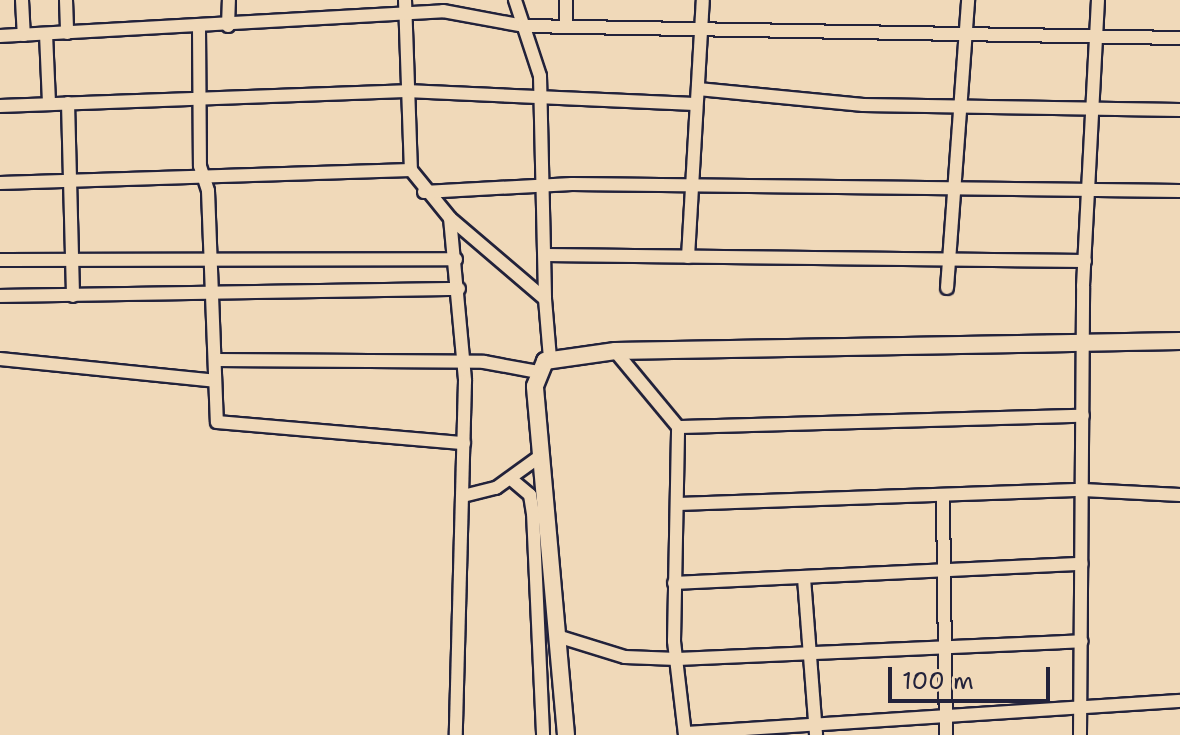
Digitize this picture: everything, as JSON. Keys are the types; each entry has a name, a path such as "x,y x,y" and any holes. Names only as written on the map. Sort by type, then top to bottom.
{"main road":[{"path":"566,735 538,372 550,358 615,351 1180,341"}],"street":[{"path":"22,0 24,35"},
{"path":"66,0 67,33"},
{"path":"228,26 229,0"},
{"path":"405,0 411,170 424,192 450,218 545,299"},
{"path":"515,0 542,97 545,299 550,358"},
{"path":"566,0 566,26"},
{"path":"688,257 688,186 705,27 703,0"},
{"path":"947,288 968,0"},
{"path":"1080,735 1085,261 1098,0"},
{"path":"0,36 405,17 451,11 524,26 965,31 1180,38"},
{"path":"199,28 215,381 222,425 464,443"},
{"path":"46,34 49,104"},
{"path":"698,89 777,101 959,108 1180,110"},
{"path":"0,106 406,91 695,104"},
{"path":"68,103 73,296"},
{"path":"0,183 205,180 411,170"},
{"path":"424,192 544,184 1180,191"},
{"path":"450,218 464,361 456,735"},
{"path":"0,260 210,255 456,259"},
{"path":"545,255 1085,261"},
{"path":"0,296 459,289"},
{"path":"615,351 678,427 674,583 677,659 685,734 815,731 1081,713 1180,701"},
{"path":"0,359 215,381"},
{"path":"216,360 464,361 538,372"},
{"path":"678,427 1083,416"},
{"path":"463,496 511,479 542,455"},
{"path":"511,479 530,495 533,513 543,735"},
{"path":"678,504 943,498 1083,490 1180,495"},
{"path":"943,498 946,735"},
{"path":"674,583 1082,564"},
{"path":"804,578 815,731"},
{"path":"557,636 625,657 677,659 810,657 1082,641"}]}
